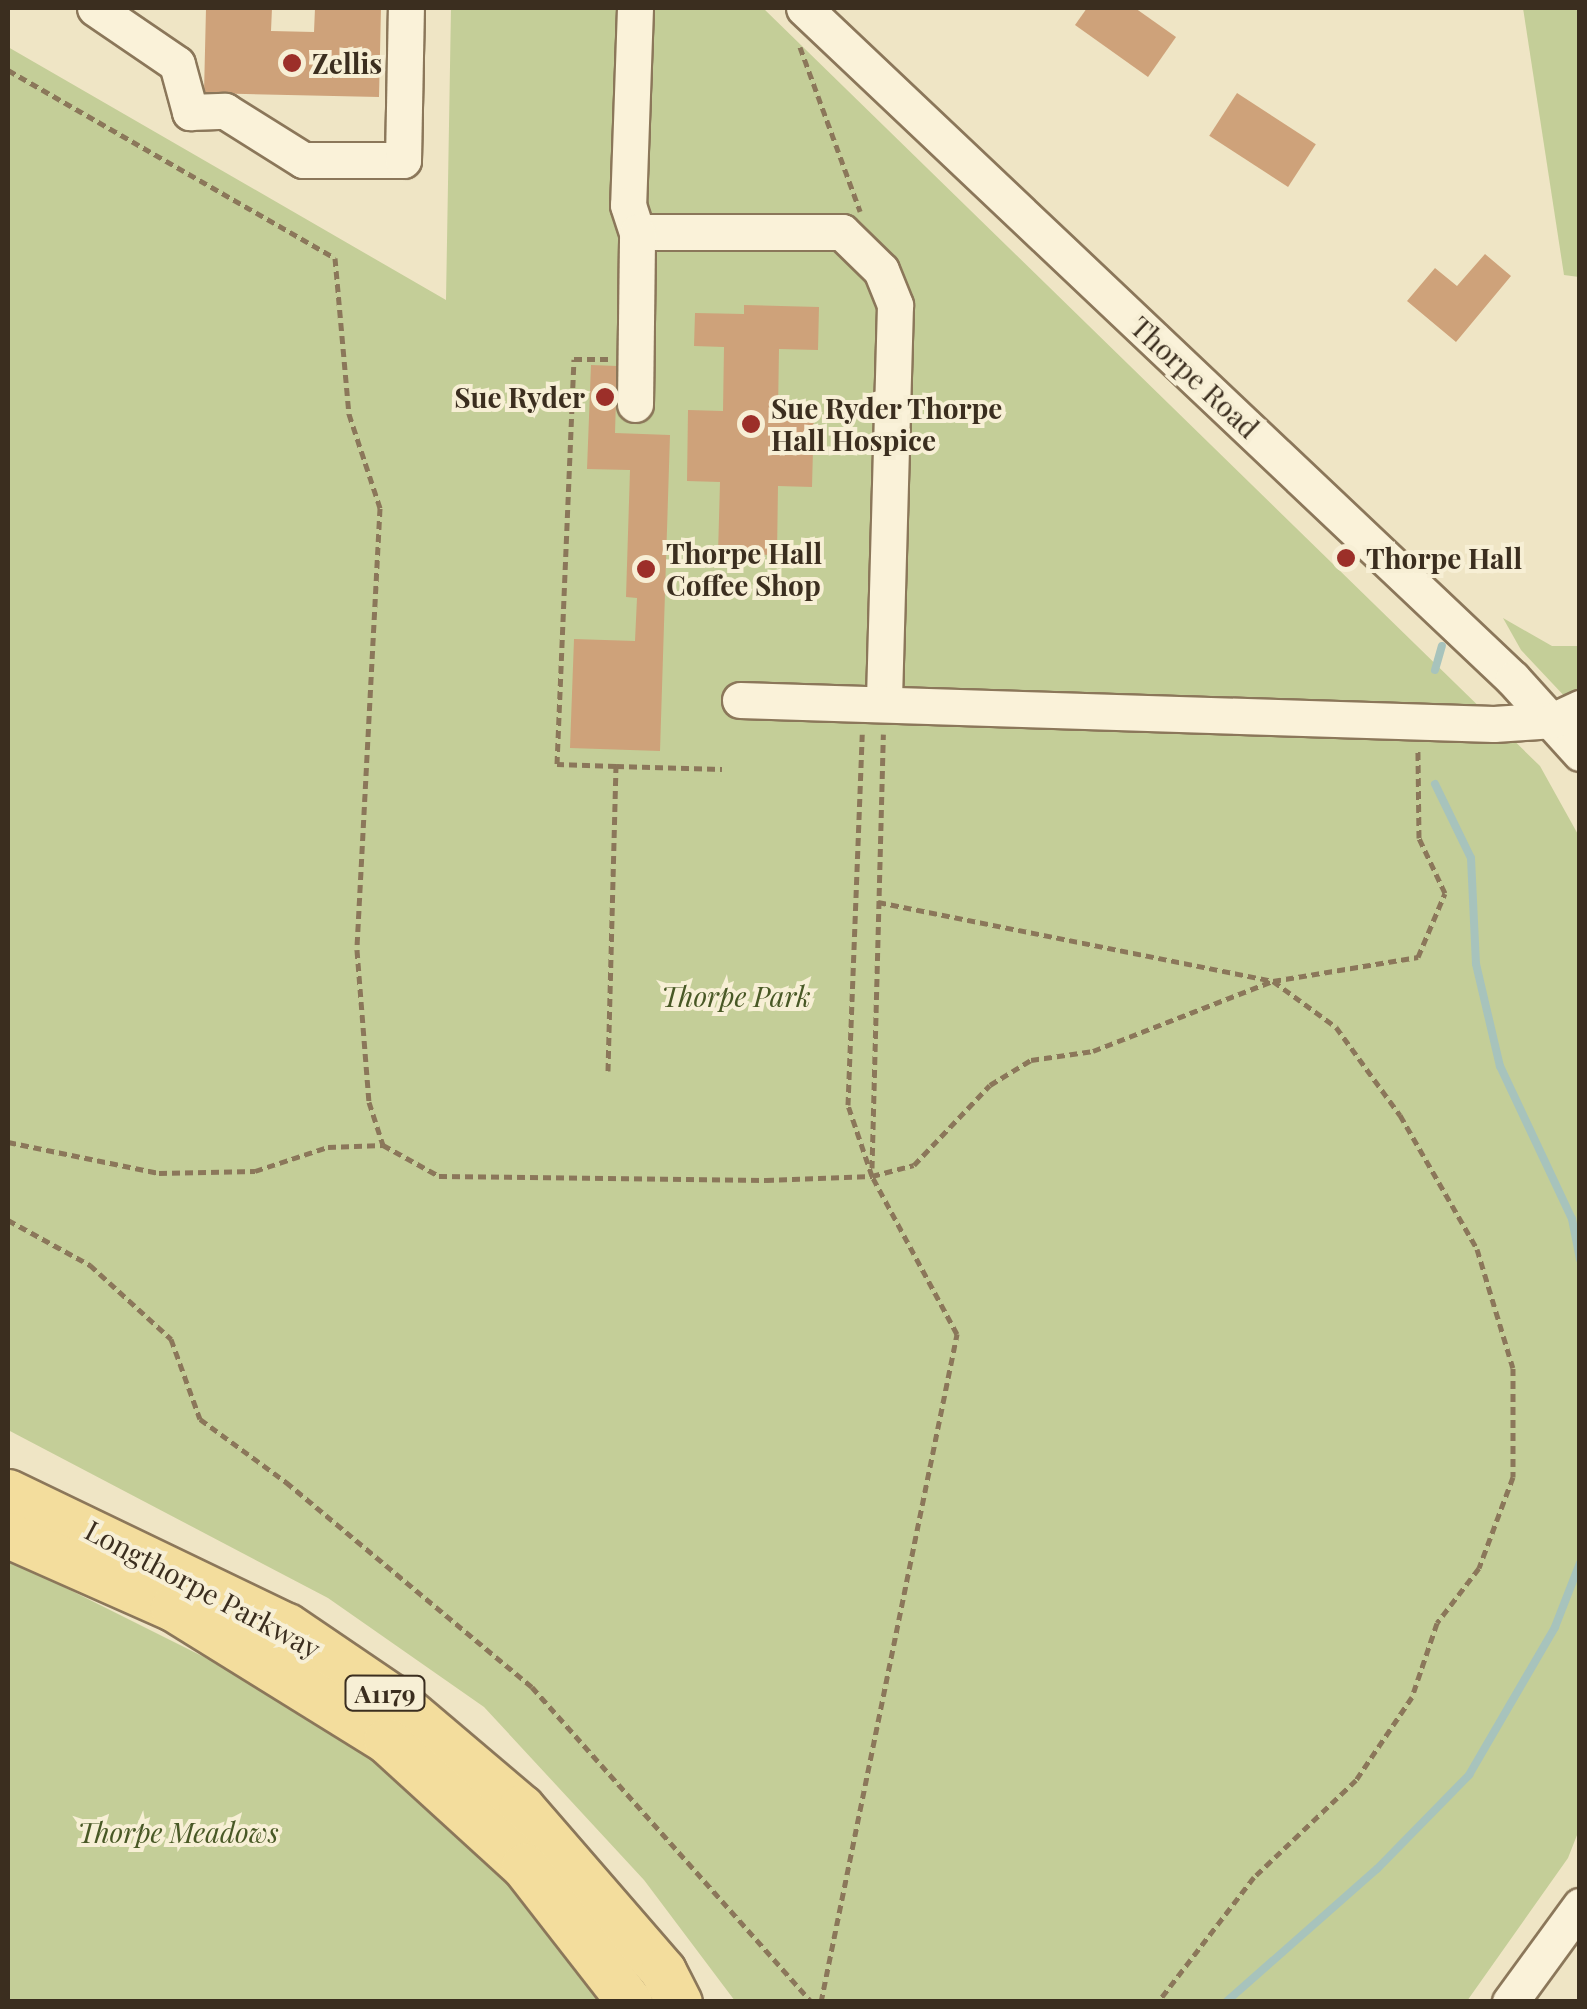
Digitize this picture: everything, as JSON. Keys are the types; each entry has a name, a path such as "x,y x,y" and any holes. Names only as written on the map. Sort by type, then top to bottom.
{"main road":[{"name":"Longthorpe Parkway","path":"8,1492 287,1626 390,1696 521,1807 662,1971 680,2002"},
{"name":"Longthorpe Parkway","path":"8,1535 173,1608 386,1740 524,1866 630,2002"}],"street":[{"path":"95,8 177,64 190,112 226,110 303,160 403,160 406,8"},
{"path":"635,8 628,205 637,232 635,404"},
{"name":"Thorpe Road","path":"800,21 1567,714 1580,753"},
{"path":"637,232 842,232 881,270 894,304 873,703"},
{"path":"740,700 1417,721 1567,714"},
{"path":"1510,2002 1580,1906"}],"path":[{"path":"800,21 861,215"},
{"path":"8,70 336,258 350,414 380,508 374,719 356,950 368,1102 383,1145"},
{"path":"574,359 556,764 722,769"},
{"path":"872,1176 878,902 873,703"},
{"path":"821,2002 956,1334 872,1176 848,1104 873,703"},
{"path":"8,1142 159,1173 255,1172 328,1147 383,1145 439,1176 872,1176 914,1165 990,1085 1031,1060 1093,1051 1272,982 1418,956 1445,893 1420,838 1417,721"},
{"path":"608,1071 616,766"},
{"path":"878,902 1272,982 1336,1028 1400,1115 1477,1249 1513,1368 1513,1477 1480,1568 1437,1623 1401,1714 1356,1780 1254,1877 1158,2002"},
{"path":"8,1220 90,1265 170,1339 200,1418 286,1482 532,1688 812,2002"}],"green space":[{"name":"Thorpe Park","path":"451,8 763,8 1540,766 1580,838 1579,1830 1568,1858 1467,2001 735,2001 644,1880 484,1707 328,1598 8,1430 8,47 446,300"},
{"path":"1523,8 1579,8 1579,277 1564,275"},
{"path":"1503,618 1552,646 1579,646 1579,687 1568,700 1521,650"},
{"name":"Thorpe Meadows","path":"8,1559 276,1693 385,1770 509,1886 602,2001 8,2001"}],"building":[{"name":"Zellis","path":"206,8 272,8 271,31 314,32 315,8 381,8 379,97 204,93"},
{"path":"1087,8 1135,8 1176,37 1148,77 1075,25"},
{"path":"1237,93 1316,144 1288,187 1209,136"},
{"path":"1485,254 1511,276 1456,342 1407,301 1435,268 1457,286"},
{"name":"Sue Ryder Thorpe Hall Hospice","path":"744,305 819,307 818,350 779,349 778,411 814,412 812,487 778,486 777,555 718,554 720,482 687,481 688,410 723,411 724,347 694,346 695,313 744,314"},
{"path":"591,365 617,366 615,433 670,435 660,751 570,748 574,639 635,641 637,598 626,597 630,470 587,469"}],"waterway":[{"path":"1435,670 1442,646"},
{"path":"1435,784 1471,858 1476,964 1500,1066 1572,1219 1580,1259"},
{"path":"1226,2002 1377,1869 1469,1775 1555,1627 1580,1563"}],"place":[{"name":"Zellis","path":"292,63"},
{"name":"Sue Ryder","path":"605,397"},
{"name":"Sue Ryder Thorpe Hall Hospice","path":"751,424"},
{"name":"Thorpe Hall","path":"1346,558"},
{"name":"Thorpe Hall Coffee Shop","path":"646,569"}]}
